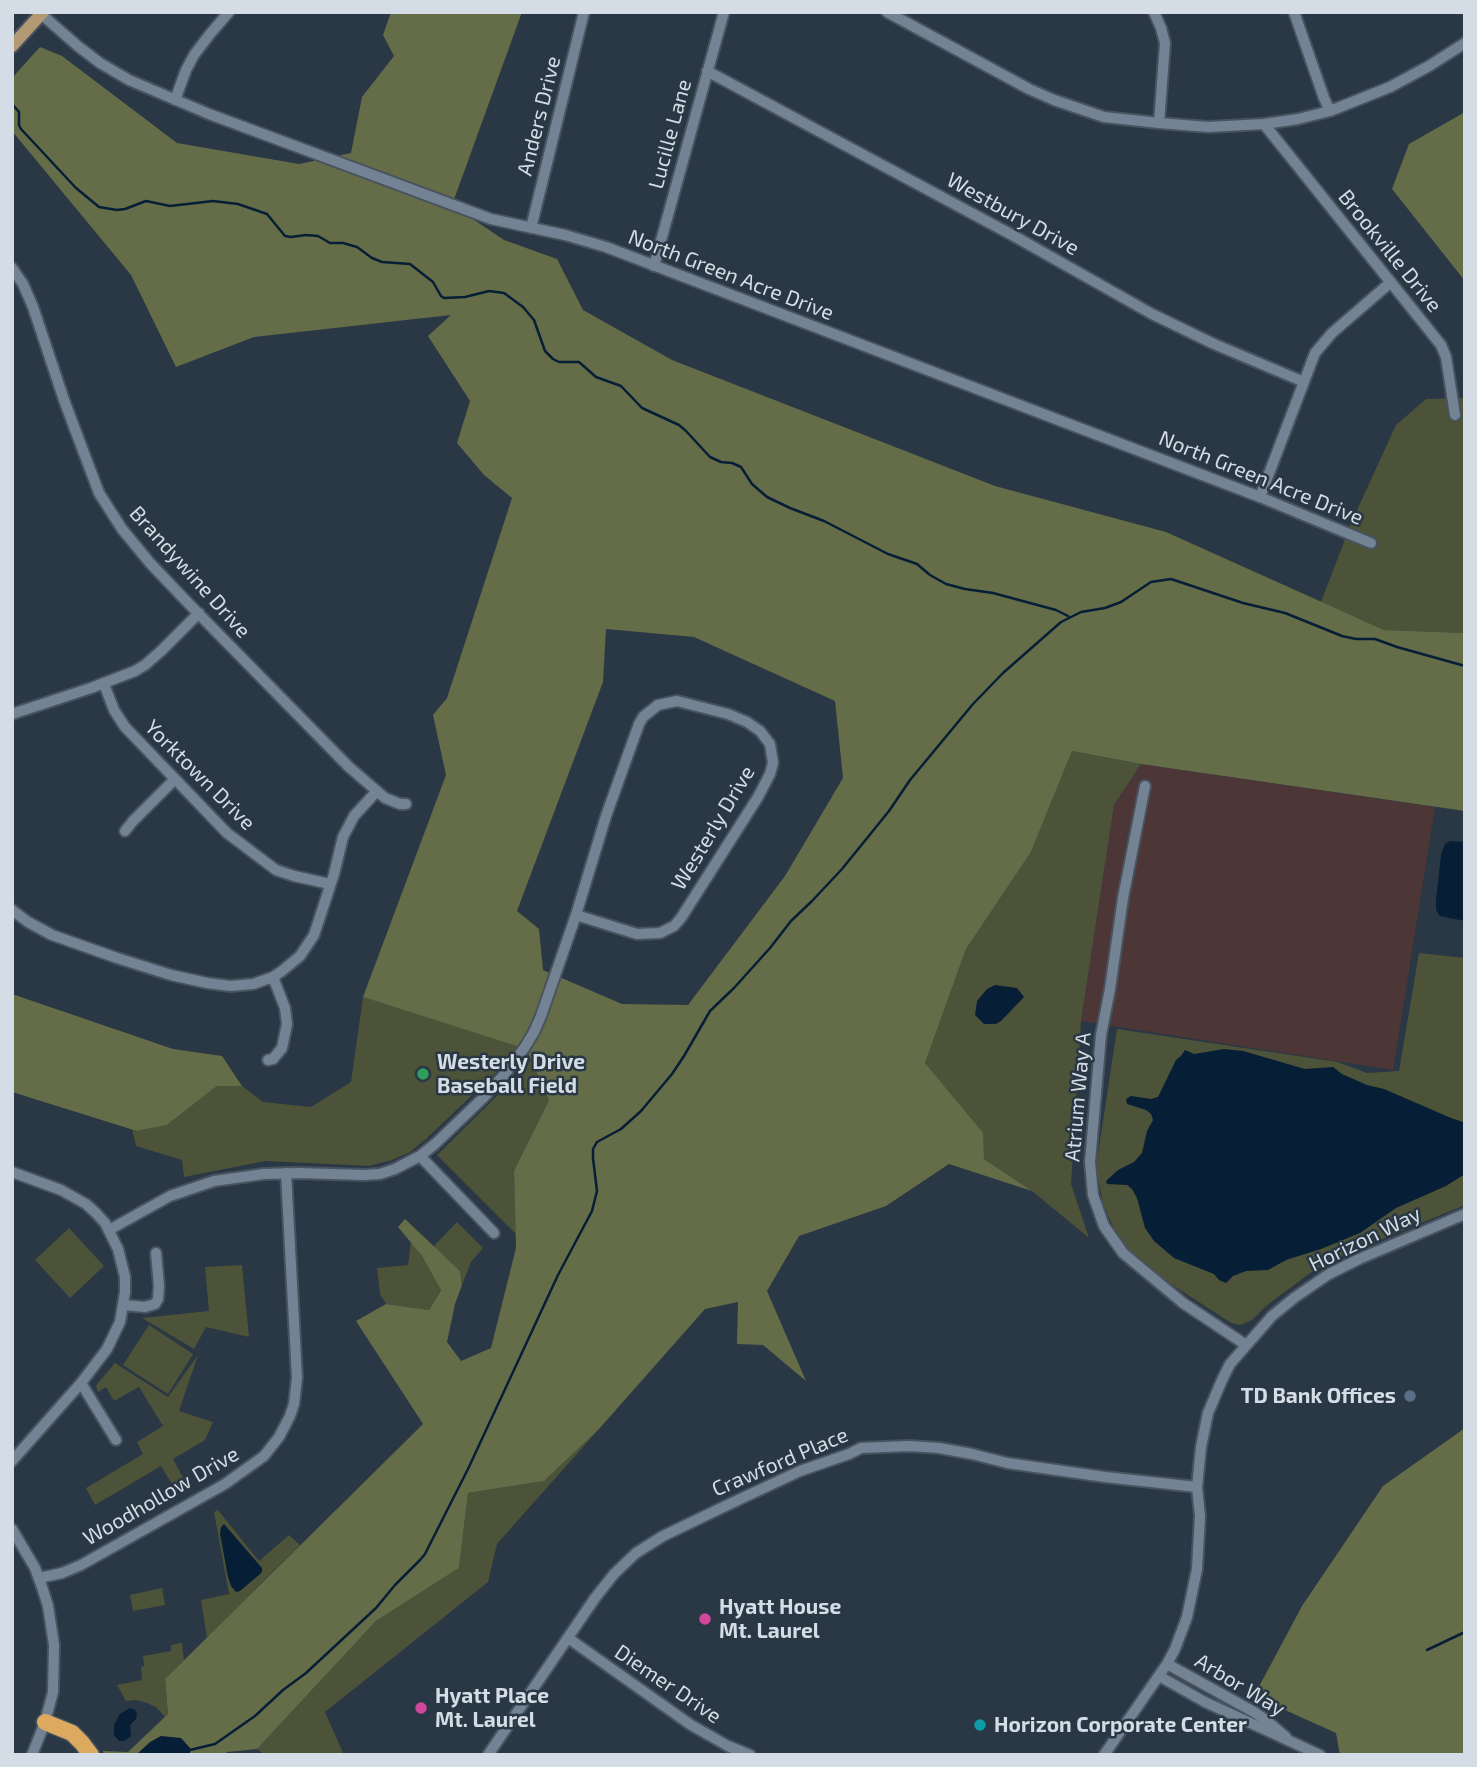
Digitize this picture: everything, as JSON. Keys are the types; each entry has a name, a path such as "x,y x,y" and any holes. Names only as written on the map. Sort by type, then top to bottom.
{"highway":[{"path":"45,1723 72,1733 91,1755"}],"main road":[{"path":"12,46 42,13"}],"street":[{"path":"176,100 194,55 229,12"},
{"name":"Anders Drive","path":"531,228 584,12"},
{"name":"Lucille Lane","path":"654,266 724,12"},
{"path":"887,12 1054,100 1104,117 1208,127 1264,124 1330,111 1390,87 1465,43"},
{"path":"1154,12 1165,43 1159,123"},
{"path":"1294,12 1330,111"},
{"name":"North Green Acre Drive","path":"42,13 100,64 176,100 491,219 606,247 1260,497 1371,543"},
{"name":"Westbury Drive","path":"707,71 1014,236 1152,314 1304,382"},
{"name":"Brookville Drive","path":"1264,124 1440,345 1446,357 1455,415"},
{"name":"Brandywine Drive","path":"12,268 33,307 64,400 105,505 140,551 339,757 376,792 393,802 407,804"},
{"path":"1260,497 1315,354 1332,333 1391,282"},
{"path":"12,714 104,684 145,665 199,613"},
{"name":"Yorktown Drive","path":"104,684 114,710 125,727 227,833 276,870 330,884"},
{"name":"Westerly Drive","path":"109,1230 157,1202 184,1190 231,1178 286,1173 380,1174 420,1156 505,1074 534,1032 576,915 606,816 643,717 658,705 677,701 728,714 760,731 771,748 773,763 770,774 674,926 660,933 644,935 576,915"},
{"path":"125,831 175,779"},
{"name":"Atrium Way A","path":"1145,786 1123,898 1101,1035 1090,1162 1093,1195 1112,1240 1134,1264 1183,1303 1246,1345"},
{"path":"12,910 52,935 117,958 183,978 219,985 253,984 273,976 300,956 314,935 343,836 354,816 376,792"},
{"path":"268,1060 273,1059 282,1048 287,1024 285,1008 273,976"},
{"path":"420,1156 494,1233"},
{"path":"12,1172 75,1196 96,1213 118,1248 125,1277 124,1305 111,1343 81,1383 15,1453"},
{"name":"Woodhollow Drive","path":"39,1578 81,1565 225,1484 259,1460 279,1437 294,1404 297,1378 286,1173"},
{"name":"Horizon Way","path":"1147,1694 1175,1650 1195,1586 1200,1516 1197,1487 1201,1447 1208,1413 1230,1364 1272,1316 1329,1274 1465,1214"},
{"path":"124,1305 145,1307 155,1304 159,1286 156,1253"},
{"path":"81,1383 116,1440"},
{"name":"Crawford Place","path":"488,1755 614,1574 636,1553 670,1533 800,1471 861,1448 909,1446 964,1452 1007,1463 1197,1487"},
{"path":"12,1529 39,1578 48,1606 54,1645 51,1701 32,1755"},
{"name":"Diemer Drive","path":"568,1638 698,1729 751,1755"},
{"name":"Arbor Way","path":"1167,1664 1260,1716 1291,1741"},
{"name":"Arbor Way","path":"1159,1676 1205,1702 1320,1755"},
{"path":"1104,1755 1147,1694"},
{"path":"1113,1755 1147,1694"}],"shaded area":[{"path":"1141,764 1435,807 1393,1070 1081,1021 1114,805"}],"green space":[{"path":"391,12 522,12 452,205 504,240 557,259 583,310 672,360 995,486 1166,532 1384,630 1465,633 1465,811 1141,764 1072,751 1031,852 966,949 925,1063 983,1133 984,1159 1032,1191 949,1164 886,1206 799,1236 767,1291 806,1381 763,1345 737,1344 738,1302 705,1309 599,1429 544,1481 468,1493 459,1568 376,1621 257,1749 227,1752 224,1755 104,1755 103,1751 128,1752 168,1714 165,1679 423,1424 356,1321 386,1304 429,1310 441,1290 422,1256 398,1227 405,1219 460,1271 462,1285 447,1342 461,1361 491,1348 516,1248 514,1171 549,1100 526,1049 363,997 446,775 433,715 447,698 512,498 484,475 457,443 470,401 428,336 451,315 254,337 176,367 131,275 12,131 12,78 40,47 62,56 177,143 299,164 351,153 362,97 394,56 383,35","holes":["606,629 694,637 835,701 843,778 785,876 688,1005 622,1004 543,970 539,929 517,911 603,682"]},
{"path":"1465,112 1465,281 1392,189 1409,144"},
{"path":"1465,398 1465,633 1384,630 1321,602 1352,521 1396,425 1426,399"},
{"path":"1072,751 1141,764 1114,805 1081,1021 1071,1184 1089,1238 1032,1191 984,1159 925,1063 966,949 1031,852"},
{"path":"1419,953 1465,958 1465,1205 1334,1259 1313,1271 1266,1306 1252,1320 1240,1325 1231,1323 1148,1269 1117,1236 1103,1203 1096,1167 1117,1029 1338,1062 1367,1073 1399,1071"},
{"path":"12,994 173,1049 222,1056 242,1086 217,1086 167,1125 137,1131 12,1092"},
{"path":"363,997 518,1046 506,1063 426,1139 410,1152 392,1160 369,1166 265,1161 184,1177 182,1160 136,1146 132,1129 137,1131 167,1125 217,1086 242,1086 263,1102 311,1107 351,1082"},
{"path":"531,1060 549,1100 514,1171 516,1234 437,1155"},
{"path":"457,1222 483,1248 471,1262 462,1285 460,1271 433,1247"},
{"path":"69,1228 104,1266 70,1298 35,1260"},
{"path":"411,1242 441,1289 429,1310 386,1304 380,1294 377,1268 408,1265"},
{"path":"242,1265 249,1337 206,1327 194,1349 142,1318 209,1311 205,1267"},
{"path":"149,1325 193,1354 168,1394 123,1365"},
{"path":"198,1355 179,1411 213,1422 205,1440 173,1459 186,1483 175,1489 161,1466 95,1505 86,1488 143,1454 137,1442 163,1426 139,1387 114,1401 106,1387 98,1392 98,1383 115,1363 168,1397"},
{"path":"1465,1428 1465,1755 1340,1755 1336,1733 1254,1696 1302,1606 1383,1486"},
{"path":"599,1429 497,1544 488,1582 325,1712 344,1755 265,1755 257,1749 376,1621 459,1568 468,1493 544,1481"},
{"path":"218,1510 259,1561 289,1535 300,1545 207,1638 201,1600 229,1594 214,1512"},
{"path":"162,1588 165,1605 133,1611 130,1595"},
{"path":"182,1643 184,1660 165,1679 168,1714 165,1717 156,1707 147,1703 126,1701 117,1685 142,1680 143,1656 171,1651 171,1645"}],"water":[{"path":"1450,841 1465,842 1465,921 1440,916 1436,910 1441,855 1445,844"},
{"path":"995,985 1017,988 1024,997 1001,1021 984,1024 975,1015 977,1001 987,989"},
{"path":"1224,1049 1243,1051 1305,1069 1333,1067 1367,1085 1384,1089 1465,1123 1465,1174 1446,1186 1396,1208 1360,1233 1286,1260 1268,1270 1246,1271 1233,1276 1226,1283 1214,1274 1174,1258 1154,1241 1145,1228 1132,1189 1127,1185 1107,1184 1106,1181 1118,1170 1134,1162 1142,1153 1147,1131 1153,1120 1146,1110 1127,1104 1126,1099 1131,1096 1151,1099 1158,1097 1176,1060 1185,1050 1194,1054"},
{"path":"224,1524 262,1568 259,1575 236,1592 228,1577 220,1534"},
{"path":"130,1708 137,1714 130,1725 131,1736 119,1741 114,1735 114,1725 120,1714"},
{"path":"161,1736 181,1738 191,1749 189,1755 136,1755"}],"waterway":[{"path":"12,104 19,112 21,129 76,188 99,207 125,209 146,201 170,206 213,201 238,204 267,214 285,236 318,236 330,243 357,247 382,262 410,264 433,282 444,298 465,297 489,291 504,293 523,307 534,320 545,351 553,359 559,362 579,362 596,377 621,386 642,408 679,425 710,457 741,467 752,484 767,497 824,521 888,554 917,564 946,584 993,593 1056,610 1068,616"},
{"path":"190,1750 215,1744 255,1716 376,1608 425,1554 468,1469 558,1275 592,1211 597,1191 593,1158 593,1149 597,1142 621,1129 641,1111 672,1074 710,1011 842,869 973,704 1003,673 1061,622 1081,612 1121,602 1151,582 1171,579 1243,603 1285,613 1342,636 1375,639 1465,666"},
{"path":"1427,1650 1465,1632"}],"place":[{"name":"Westerly Drive Baseball Field","path":"423,1074"},
{"name":"TD Bank Offices","path":"1410,1396"},
{"name":"Hyatt House Mt. Laurel","path":"705,1619"},
{"name":"Hyatt Place Mt. Laurel","path":"421,1708"},
{"name":"Horizon Corporate Center","path":"980,1725"}]}
